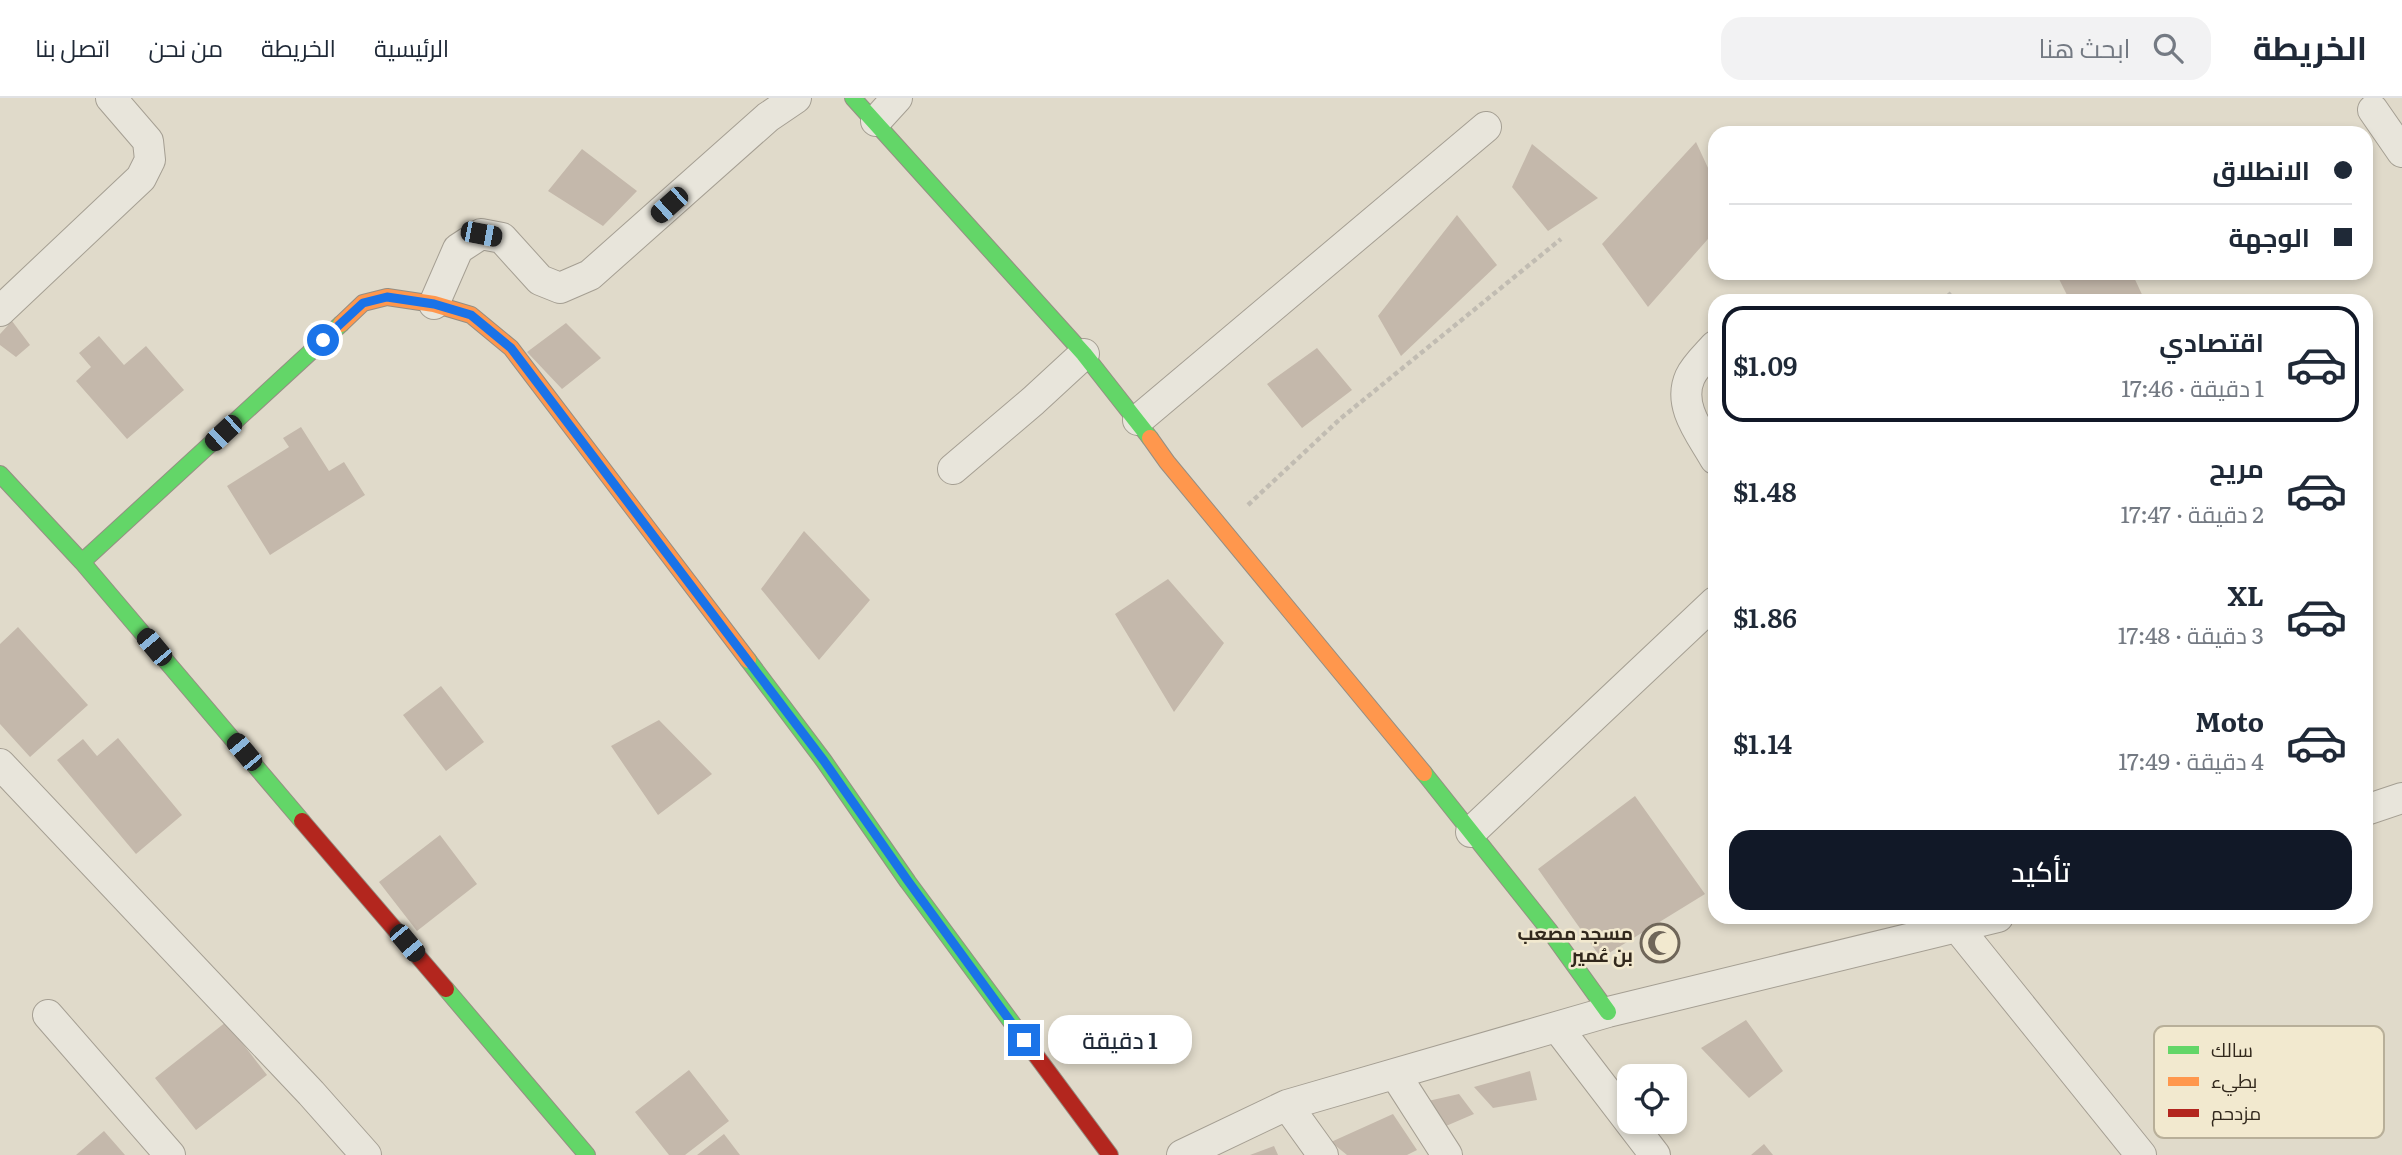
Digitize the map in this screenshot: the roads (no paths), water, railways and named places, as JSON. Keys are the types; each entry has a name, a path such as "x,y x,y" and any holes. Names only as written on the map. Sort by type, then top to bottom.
{"street":[{"path":"0,311 141,178 150,160 148,141 111,98"},
{"path":"434,304 458,249 481,234 502,238 540,280 560,288 590,275 768,117 796,98"},
{"path":"853,98 1084,354 1138,420 1167,462 1398,740 1549,930 1608,1013"},
{"path":"876,121 897,98"},
{"path":"2373,110 2402,152"},
{"path":"1138,420 1486,127"},
{"path":"82,562 363,303 387,297 434,304 471,315 511,348 824,761 908,881 1110,1155"},
{"path":"953,469 1084,354"},
{"path":"1708,354 1690,375 1686,393 1689,414 1708,446"},
{"path":"0,474 82,562 587,1155"},
{"path":"1471,832 1708,609"},
{"path":"0,764 311,1093 366,1155"},
{"path":"2373,808 2402,798"},
{"path":"1182,1155 1287,1105 1608,1013 1973,924"},
{"path":"1958,928 2141,1155"},
{"path":"48,1015 170,1155"},
{"path":"1557,1027 1655,1155"},
{"path":"1395,1074 1447,1155"},
{"path":"1287,1105 1324,1155"}],"place":[{"name":"مسجد مصعب بن عُمير","path":"1660,943"}]}
